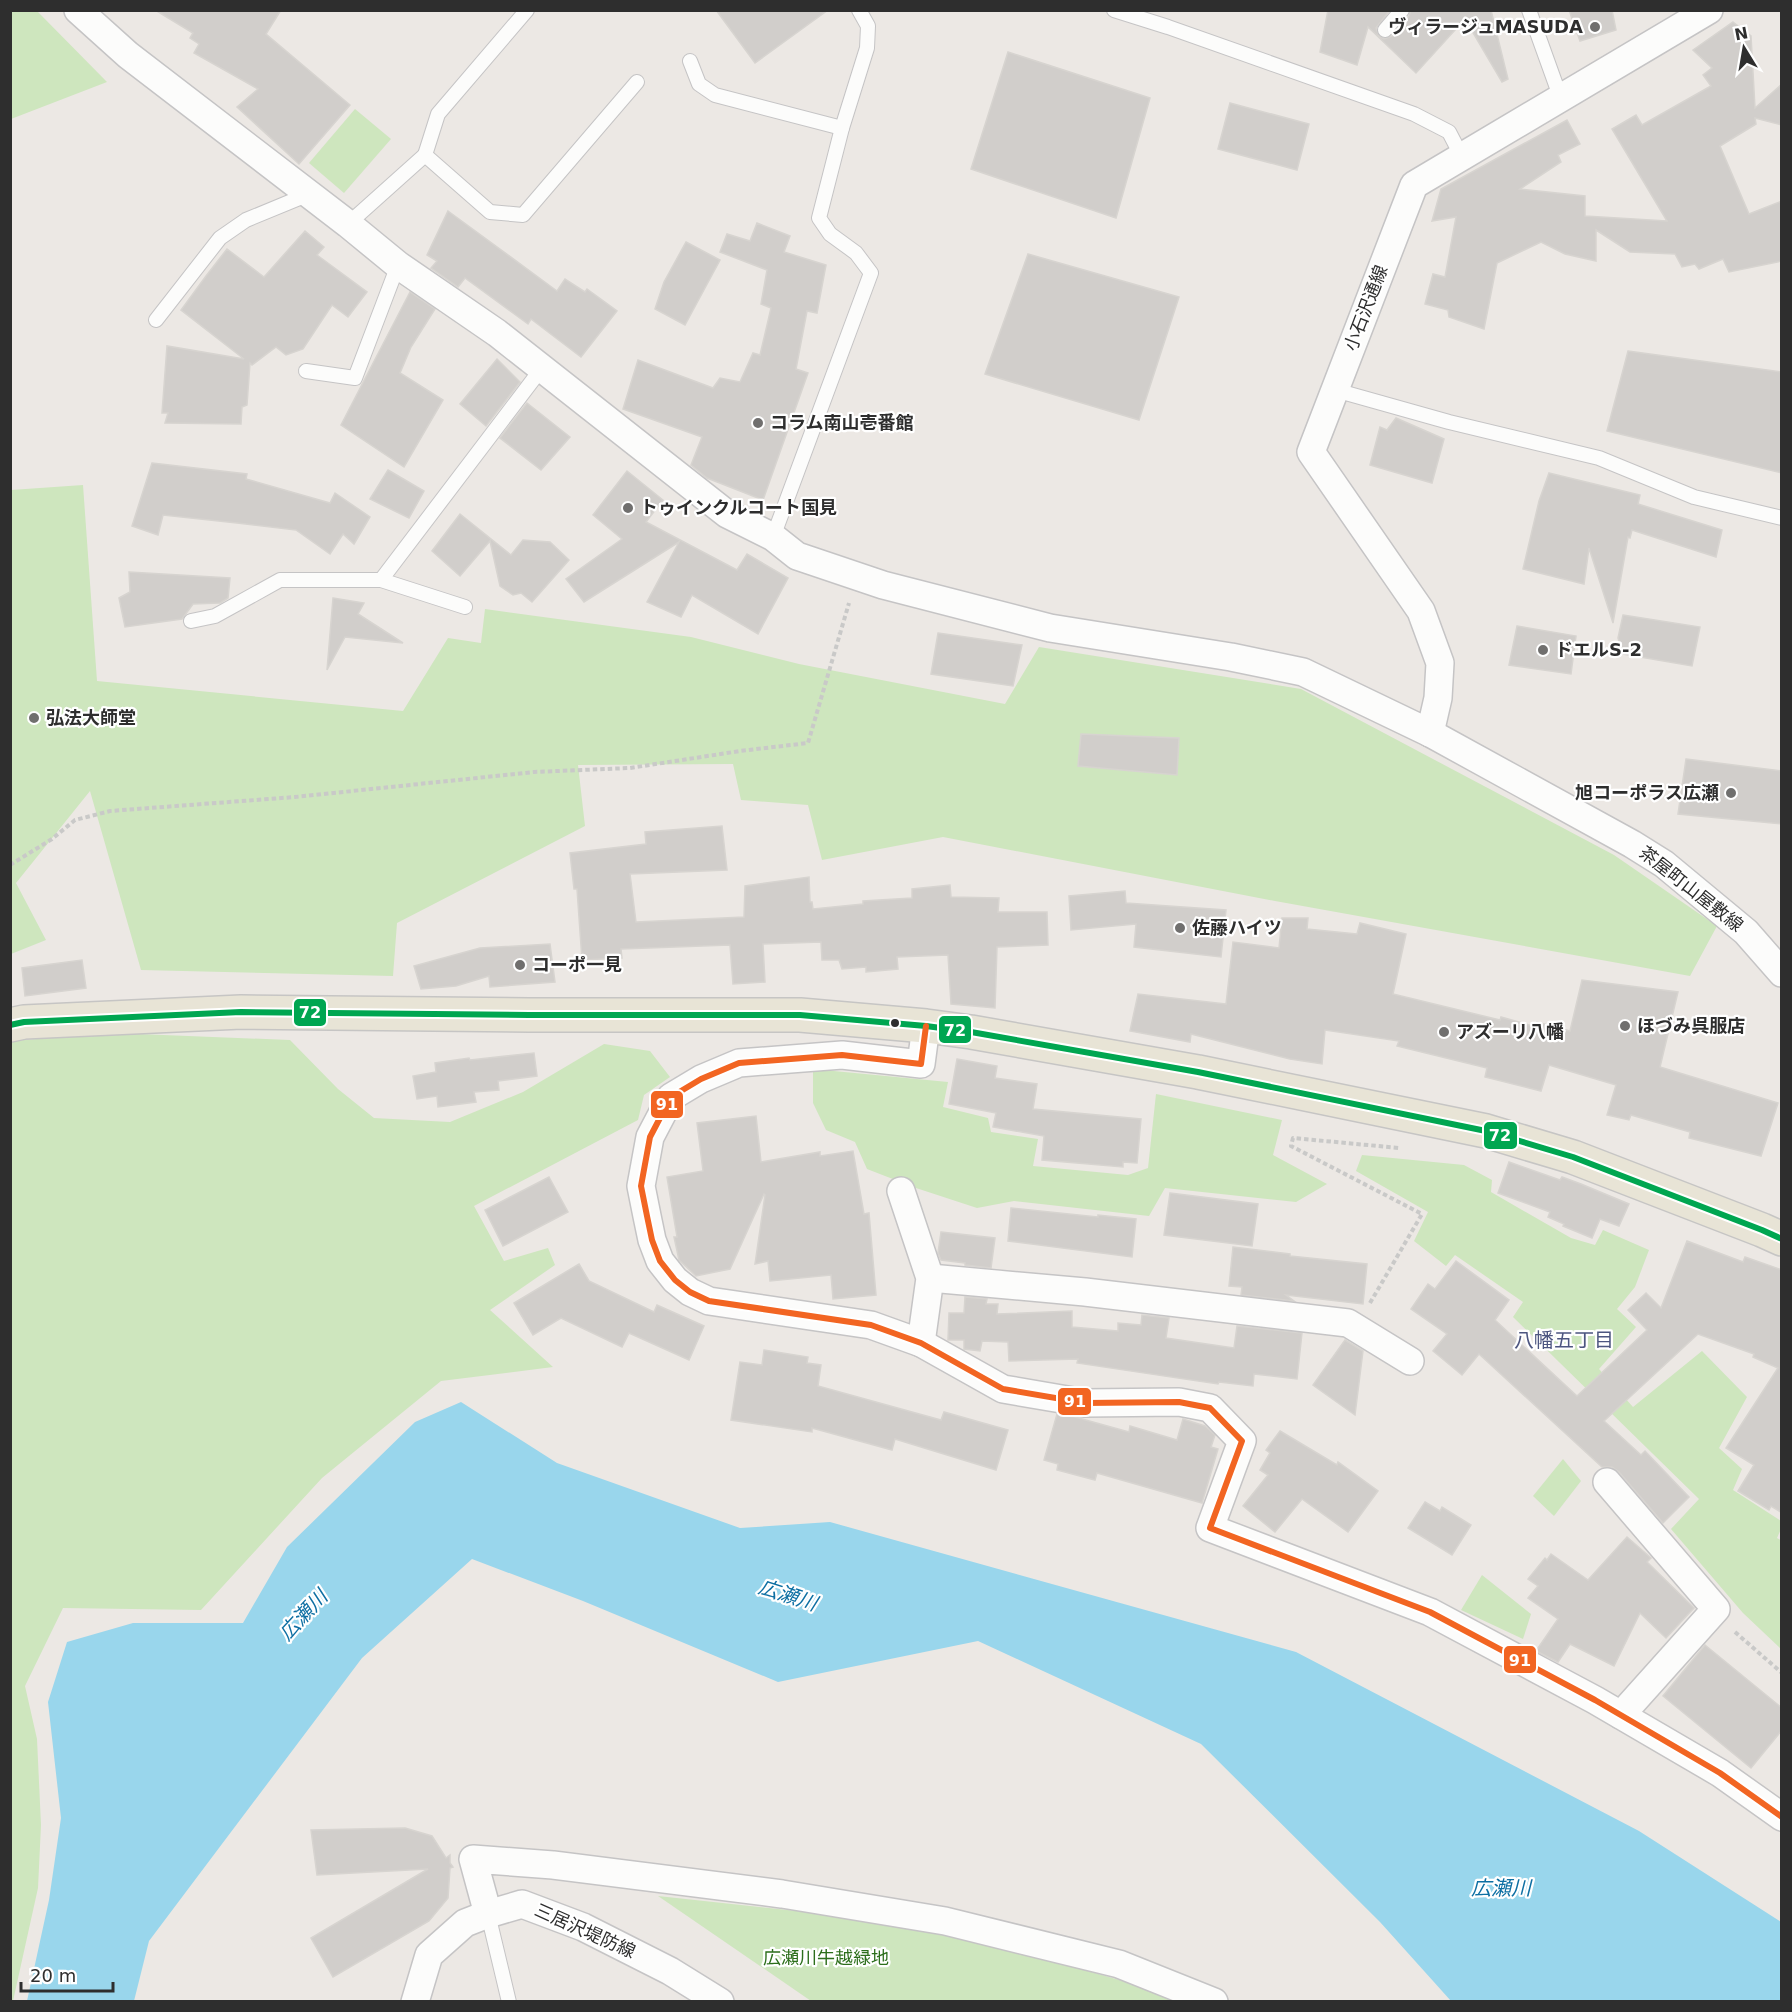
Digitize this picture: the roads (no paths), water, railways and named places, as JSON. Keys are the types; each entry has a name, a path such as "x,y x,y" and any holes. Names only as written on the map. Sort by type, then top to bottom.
{"main road":[{"path":"10,1025 24,1022 242,1012 800,1015 926,1026 1198,1072 1486,1131 1573,1157 1782,1239"}],"street":[{"name":"茶屋町山屋敷線","path":"78,10 128,55 398,265 497,333 727,514 773,537 797,556 883,585 1050,628 1231,657 1304,672 1430,733 1632,844 1664,864 1746,932 1782,973"},
{"name":"小石沢通線","path":"1430,733 1438,698 1440,663 1421,611 1311,452 1414,185 1709,10"},
{"path":"926,1026 921,1064 842,1054 740,1063 701,1079 671,1097 650,1137 642,1186 652,1240 660,1261 675,1280 690,1292 710,1301 871,1325 921,1343 1003,1389 1085,1403 1179,1402 1210,1408 1242,1442 1210,1528 1430,1612 1621,1715 1720,1773 1782,1817"},
{"path":"901,1191 930,1278 921,1343"},
{"path":"930,1278 1084,1292 1348,1323 1410,1361"},
{"path":"1607,1482 1716,1609 1621,1715"},
{"path":"488,1914 473,1859 553,1865 782,1894 945,1922 1119,1964 1214,2001"},
{"name":"三居沢堤防線","path":"415,2001 429,1955 465,1923 522,1904 583,1927 670,1971 720,2001"}],"lane":[{"path":"348,224 425,155 438,114 527,10"},
{"path":"773,537 871,273 856,254 830,234 819,218 842,128 867,48 868,26 859,10"},
{"path":"1114,10 1414,114 1449,132 1462,158"},
{"path":"1385,30 1402,10"},
{"path":"1529,10 1561,99"},
{"path":"690,61 699,84 715,95 842,128"},
{"path":"425,155 490,212 523,215 637,82"},
{"path":"156,320 220,238 246,220 309,194"},
{"path":"306,371 355,378 398,265"},
{"path":"381,580 542,368"},
{"path":"1335,390 1449,422 1599,458 1694,497 1782,518"},
{"path":"191,621 215,616 280,580 381,580 465,607"},
{"path":"488,1914 509,2001"}],"water":[{"name":"広瀬川","path":"461,1402 557,1463 740,1528 830,1522 1296,1652 1639,1831 1781,1922 1781,2001 1451,2001 1380,1922 1201,1744 978,1641 778,1682 583,1601 472,1559 362,1658 149,1941 134,2001 27,2001 49,1900 61,1818 48,1702 67,1642 133,1623 243,1623 287,1547 415,1422"}],"place":[{"name":"ヴィラージュMASUDA","path":"1595,27"},
{"name":"コラム南山壱番館","path":"758,423"},
{"name":"トゥインクルコート国見","path":"628,508"},
{"name":"ドエルS-2","path":"1543,650"},
{"name":"弘法大師堂","path":"34,718"},
{"name":"旭コーポラス広瀬","path":"1731,793"},
{"name":"佐藤ハイツ","path":"1180,928"},
{"name":"コーポ一見","path":"520,965"},
{"name":"ほづみ呉服店","path":"1625,1026"},
{"name":"アズーリ八幡","path":"1444,1032"}],"district":[{"name":"八幡五丁目","path":"1564,1340"}],"park label":[{"name":"広瀬川牛越緑地","path":"826,1958"}]}
